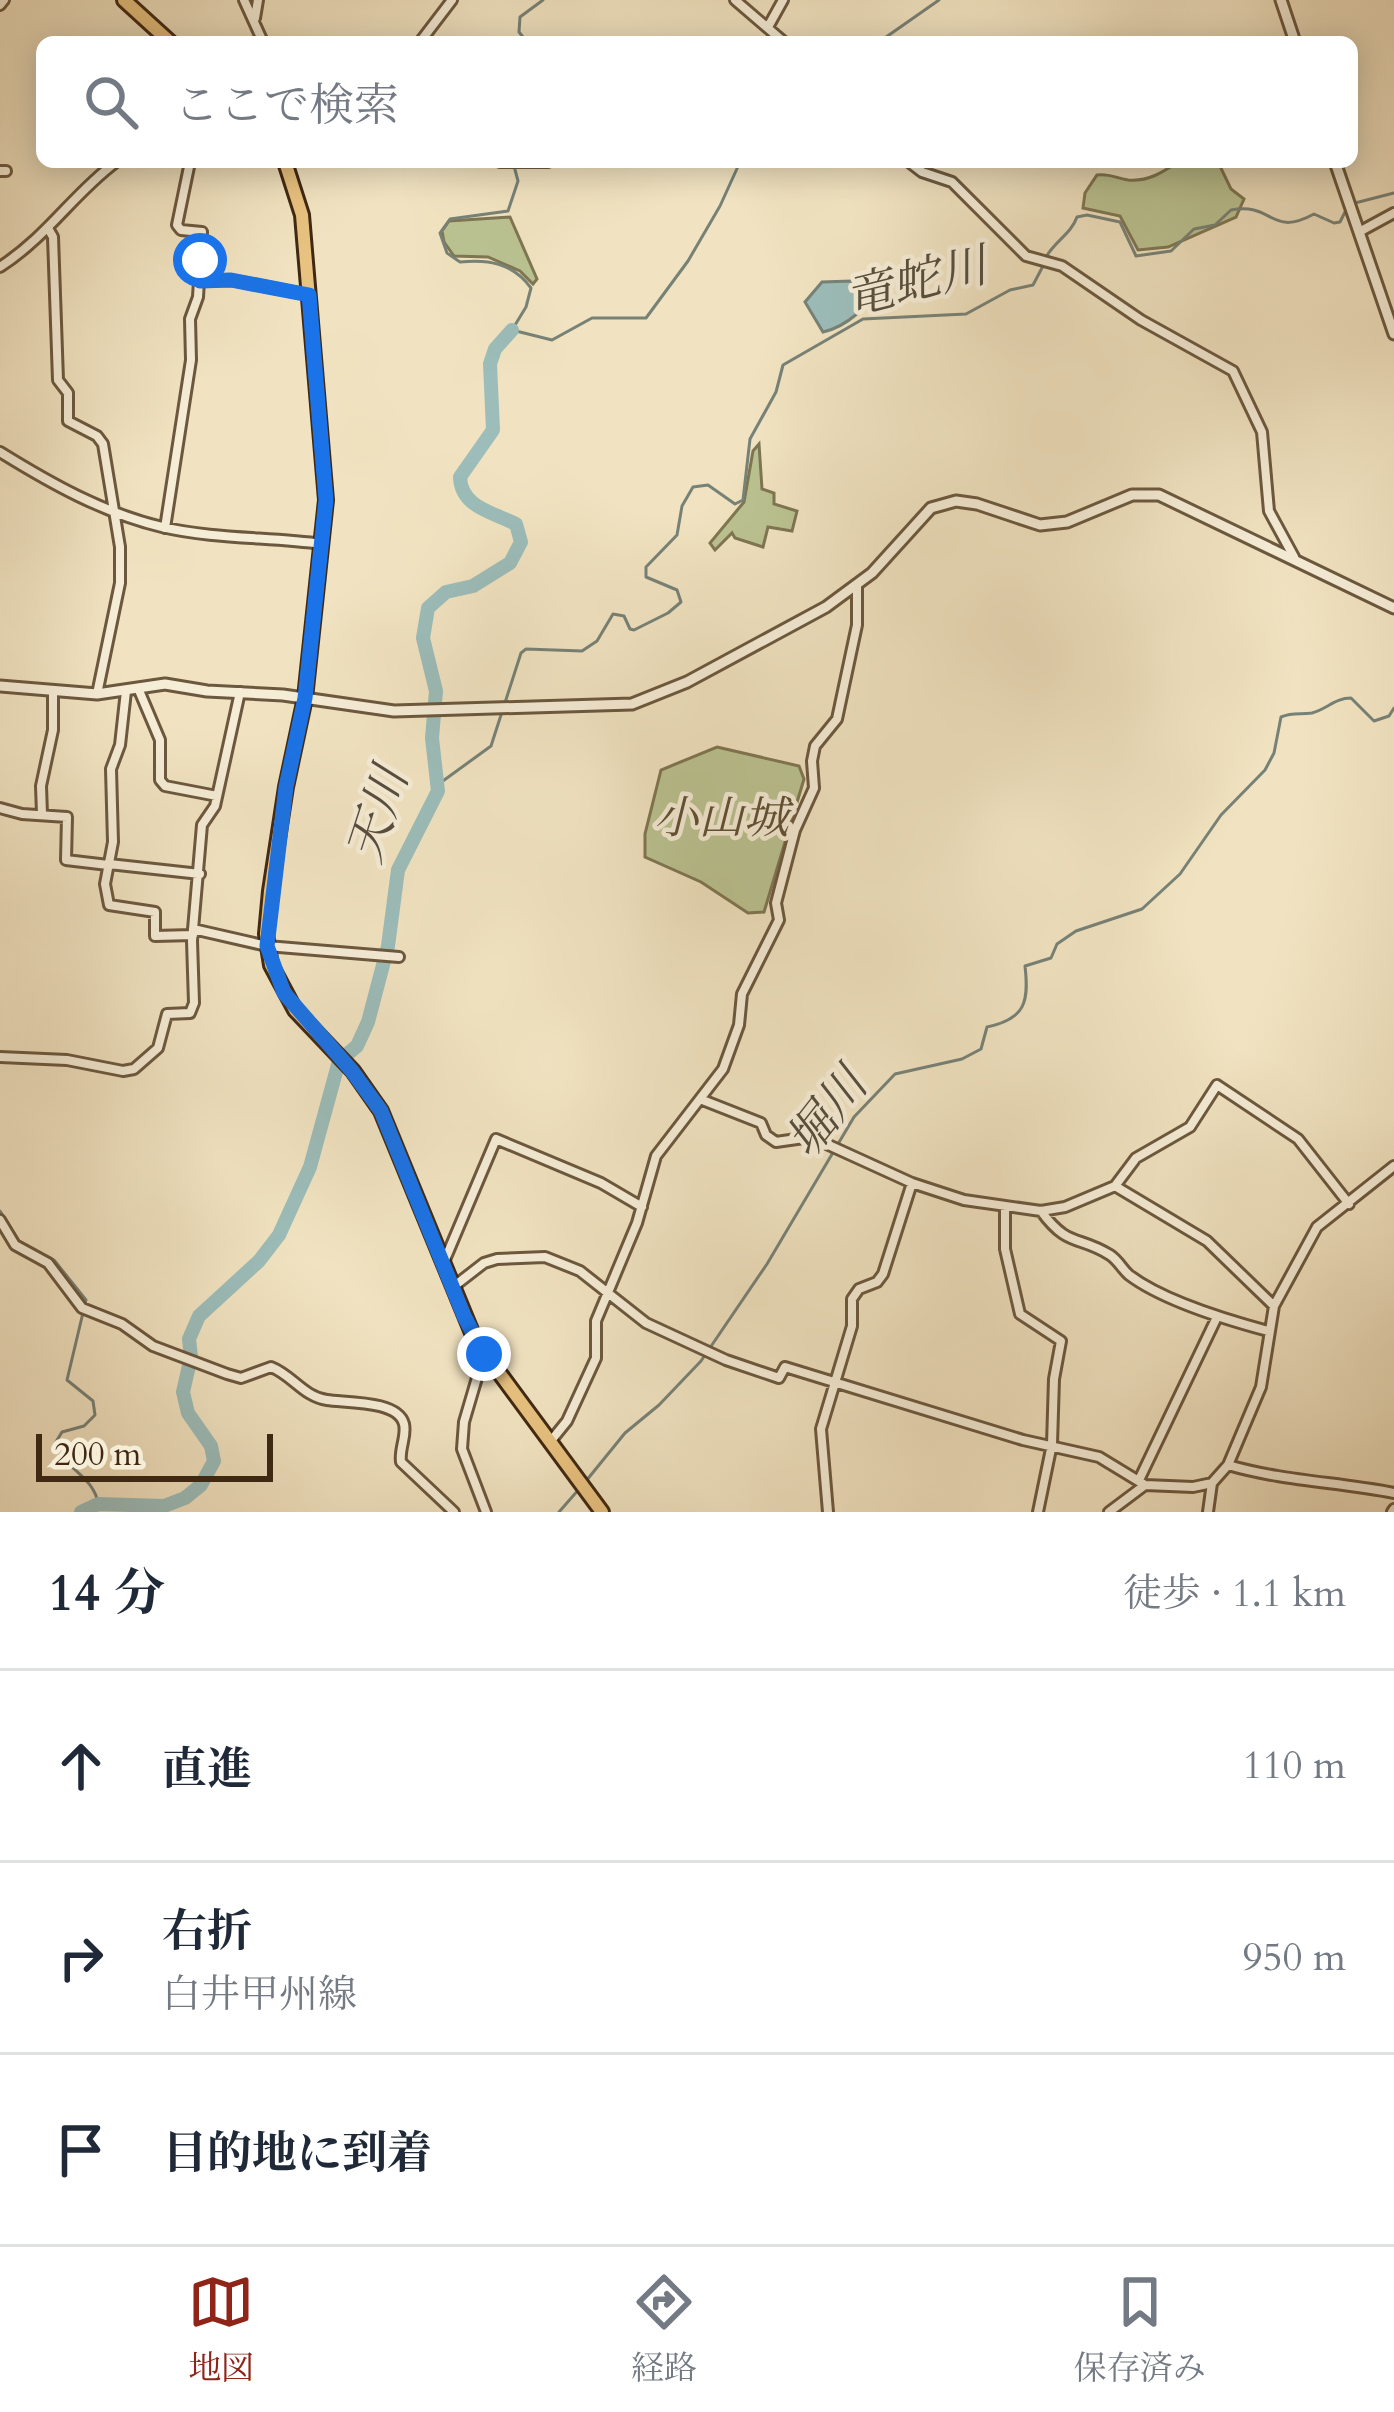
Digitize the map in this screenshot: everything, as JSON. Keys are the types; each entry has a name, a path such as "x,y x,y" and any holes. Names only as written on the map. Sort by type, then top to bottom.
{"main road":[{"path":"124,0 163,36"},
{"path":"290,168 302,215 324,460 322,544 305,698 286,787 267,946 284,993 352,1071 391,1132 452,1287 484,1354 602,1512"}],"street":[{"path":"244,0 261,36"},
{"path":"255,20 258,0"},
{"path":"425,36 452,0"},
{"path":"735,0 778,36"},
{"path":"768,27 783,0"},
{"path":"1281,0 1293,36"},
{"path":"0,267 49,230 108,168"},
{"path":"165,528 191,360 190,319 200,281 202,232 181,230 177,225 189,168"},
{"path":"917,168 952,182 1026,256 1062,266 1141,320 1233,371 1262,433 1269,511 1294,557"},
{"path":"1337,168 1394,334"},
{"path":"1359,232 1394,214"},
{"path":"49,230 58,380 68,394 68,421 98,436 103,444 120,547 120,583 97,694"},
{"path":"200,281 231,280 309,295"},
{"path":"0,452 28,472 114,513 165,528 322,544"},
{"path":"0,686 97,694 165,684 358,708 422,711 616,706 657,696 810,616 857,585 931,508 956,501 1040,525 1067,522 1132,495 1159,495 1394,608"},
{"path":"549,1442 567,1421 596,1358 596,1321 642,1207 656,1156 723,1069 739,1025 742,994 779,920 776,904 795,830 814,788 814,746 837,718 857,625 857,585"},
{"path":"138,688 160,740 160,780 217,796"},
{"path":"126,691 120,746 111,769 113,842 105,884 109,904 155,912 155,936 193,932 267,946 399,957"},
{"path":"0,1055 134,1069 158,1048 167,1014 190,1013 202,825 215,806 240,692"},
{"path":"42,814 53,693"},
{"path":"0,808 70,820 66,860 200,874"},
{"path":"700,1099 761,1123 776,1142 811,1137 912,1183 964,1200 1041,1211 1065,1207 1114,1186 1136,1158 1190,1127 1217,1084 1298,1139 1348,1204"},
{"path":"443,1263 496,1139 601,1183 642,1207"},
{"path":"1208,1512 1212,1483 1228,1465 1262,1387 1274,1306 1317,1227 1394,1166"},
{"path":"828,1512 821,1429 852,1326 852,1299 884,1274 912,1183"},
{"path":"1114,1186 1207,1241 1274,1306"},
{"path":"1005,1207 1006,1249 1020,1315 1061,1341 1054,1379 1052,1444 1037,1512"},
{"path":"1041,1211 1053,1228 1073,1242 1109,1254 1131,1276 1217,1317 1268,1330"},
{"path":"0,1220 14,1245 48,1263 87,1309 164,1349 241,1378 271,1367 286,1373 306,1393 326,1400 361,1400 400,1417 404,1424 401,1462 454,1512"},
{"path":"452,1287 484,1263 544,1257 580,1271 646,1323 779,1378 784,1366 1022,1440 1099,1457 1142,1482 1212,1483"},
{"path":"1109,1512 1142,1482 1217,1317"},
{"path":"484,1354 461,1449 486,1512"},
{"path":"1228,1465 1290,1481 1394,1493"}],"green space":[{"path":"1169,168 1221,168 1231,189 1244,199 1236,217 1168,247 1138,250 1120,216 1083,208 1085,193 1097,175 1128,180"},
{"path":"510,217 537,279 533,284 520,271 488,257 454,256 444,242 442,231 449,221"},
{"path":"759,444 762,489 774,493 774,504 797,511 792,531 768,527 763,547 732,533 715,550 710,543 744,502 753,451"},
{"name":"小山城","path":"717,747 799,766 804,779 764,912 748,913 701,882 645,857 645,834 661,770"}],"water":[{"path":"851,281 855,286 876,284 856,315 823,332 805,302 822,282"}],"waterway":[{"path":"522,36 520,17 543,0"},
{"name":"天川","path":"888,36 939,0"},
{"name":"天川","path":"515,168 518,181 508,211 450,219 440,233 447,253 460,262 499,264 524,280 531,288 512,330 552,340 592,318 646,318 688,261 737,168"},
{"name":"竜蛇川","path":"1355,203 1394,193"},
{"name":"竜蛇川","path":"1046,257 1077,217 1087,215 1120,222 1136,256 1171,251 1194,229 1215,225 1231,210 1256,211 1289,222 1314,214 1334,223 1340,222 1347,208"},
{"name":"竜蛇川","path":"436,786 491,746 526,649 582,651 597,641 613,614 624,616 634,630 681,602 677,590 646,577 646,567 677,535 682,506 693,487 708,485 735,504 743,500 750,439 776,392 783,365 863,319 966,314 1010,290 1033,285 1043,266"},
{"name":"天川","path":"81,1512 98,1504 164,1506 185,1498 201,1485 214,1461 211,1446 188,1413 183,1392 191,1357 189,1339 199,1316 259,1261 279,1235 310,1167 339,1061 357,1046 368,1022 388,946 398,870 438,791 432,738 436,691 423,638 428,608 446,592 473,586 510,563 521,542 516,524 472,502 460,477 493,430 490,364 495,349 512,330"},
{"name":"堀川","path":"586,1481 625,1433 701,1361 767,1264 854,1117 895,1074 962,1059 981,1049 987,1027 1010,1019 1022,1007 1025,966 1051,958 1057,944 1076,931 1142,909 1180,874 1221,815 1265,770 1274,753 1281,717 1312,713 1351,698 1374,721 1389,716 1394,708"},
{"path":"0,1211 21,1244 54,1260 86,1300 67,1380 93,1401 95,1415 84,1426 62,1432 54,1445 91,1487 98,1504"},
{"name":"堀川","path":"559,1512 580,1488"}],"route":[{"path":"200,260 200,281 231,280 309,295 326,500 305,698 271,891 266,934 271,965 295,1010 352,1071 381,1111 484,1354"}]}
